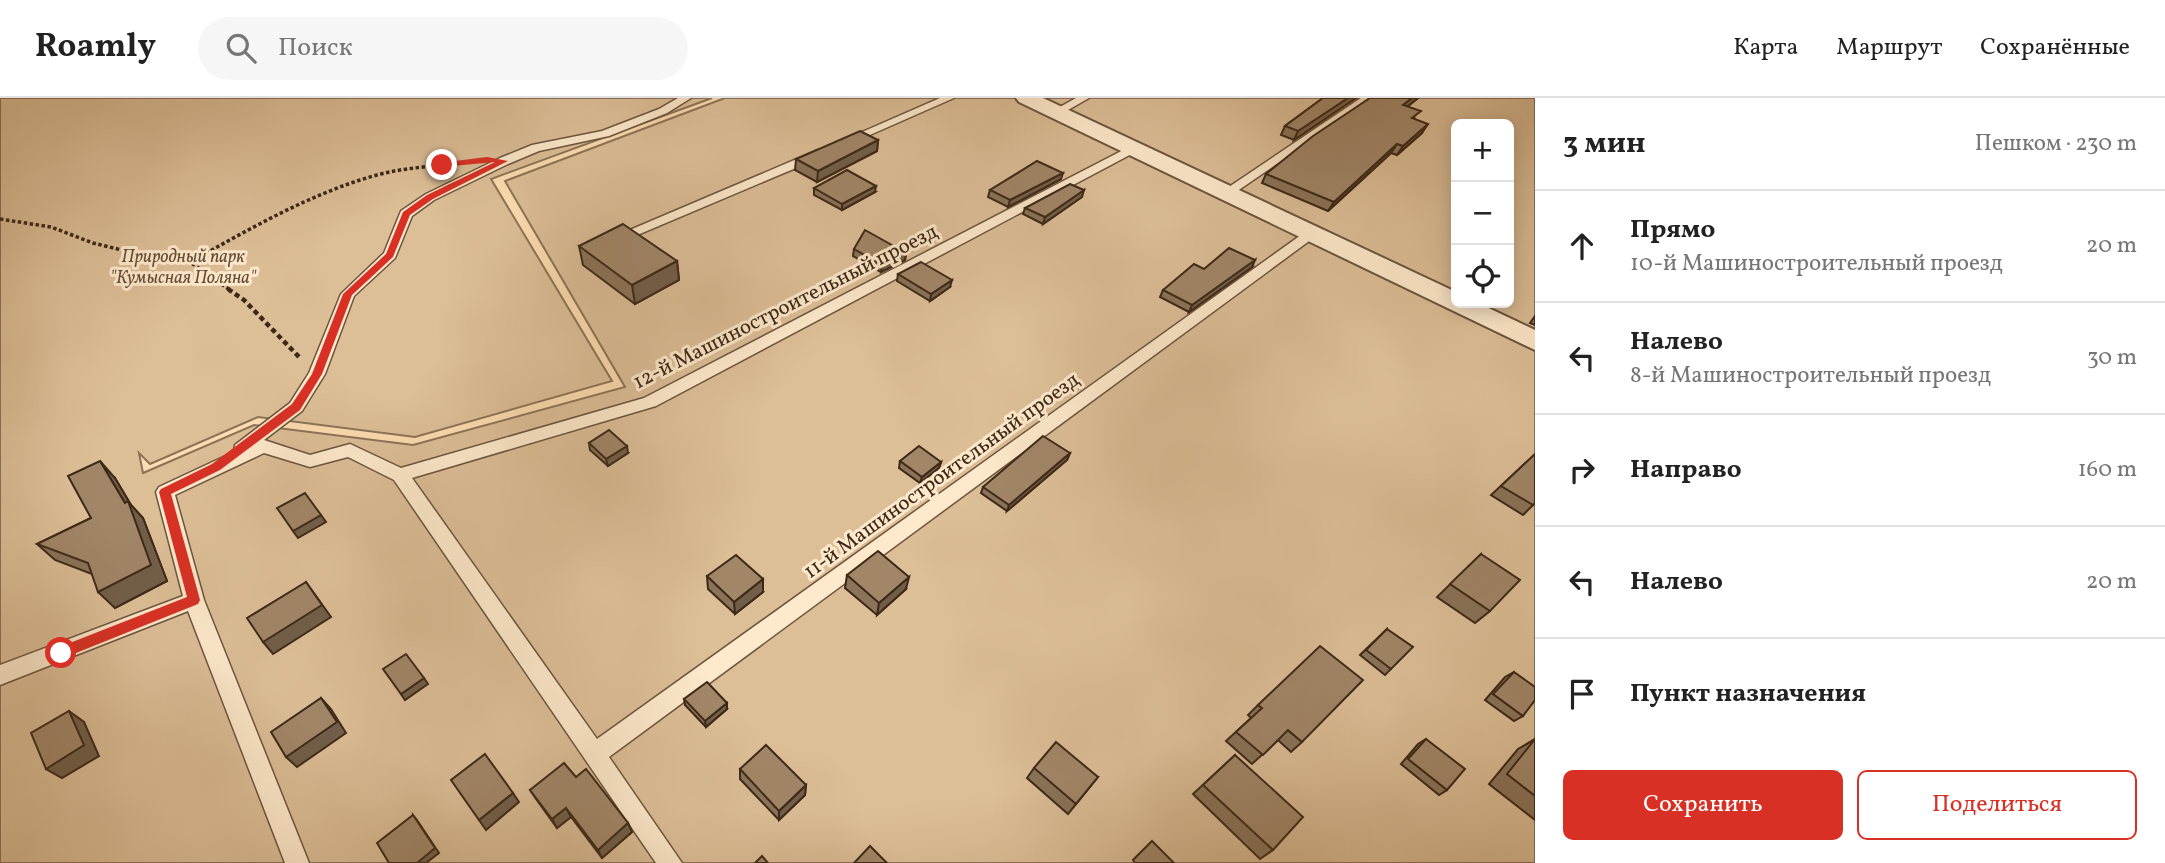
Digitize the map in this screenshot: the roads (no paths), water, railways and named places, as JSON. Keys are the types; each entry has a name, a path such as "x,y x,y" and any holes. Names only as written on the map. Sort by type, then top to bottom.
{"street":[{"path":"1026,98 1451,301"},
{"path":"1466,308 1535,341"}],"lane":[{"path":"216,467 296,407 317,374 348,294 390,255 406,214 430,197 514,156 536,148 605,134 663,111 686,98"},
{"path":"602,245 949,98"},
{"path":"1057,112 1084,98"},
{"path":"1226,193 1368,98"},
{"name":"12-й Машиностроительный проезд","path":"400,475 650,402 1135,149"},
{"name":"11-й Машиностроительный проезд","path":"596,753 1313,233"},
{"path":"297,863 194,600 165,492 263,446 310,461 350,450 400,475 670,863"},
{"path":"0,675 194,600"}],"park label":[{"name":"Природный парк \"Кумысная Поляна\"","path":"183,266"}]}
